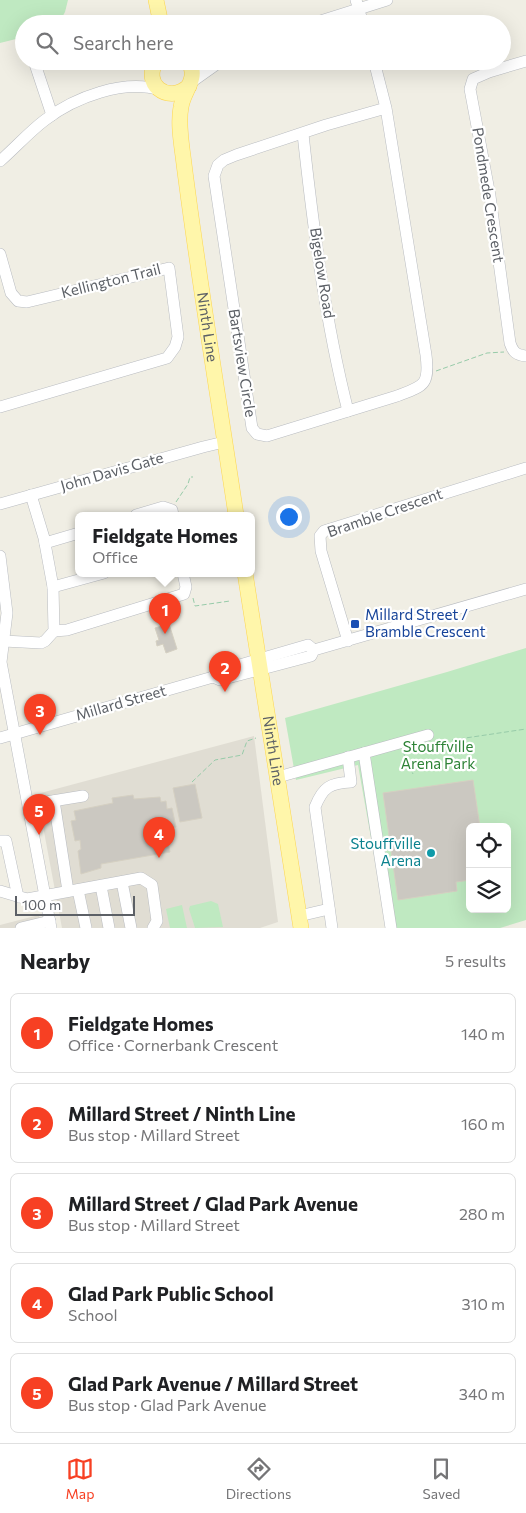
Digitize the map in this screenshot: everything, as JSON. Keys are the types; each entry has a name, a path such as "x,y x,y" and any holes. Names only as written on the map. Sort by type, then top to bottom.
{"main road":[{"path":"156,0 159,15"},
{"name":"Ninth Line","path":"153,70 153,81 161,90 173,114 181,140"},
{"path":"161,90 166,94 183,92 190,85 192,70"},
{"name":"Ninth Line","path":"190,85 181,106 181,140 200,285 236,512"},
{"name":"Ninth Line","path":"246,577 300,922"}],"street":[{"path":"332,15 357,4 386,0"},
{"name":"Pondmede Crescent","path":"511,65 526,61"},
{"path":"37,70 52,115"},
{"path":"131,86 148,70"},
{"path":"190,85 209,70"},
{"path":"376,70 386,108 428,371"},
{"name":"Pondmede Crescent","path":"496,70 473,79 470,90 490,196 510,343 513,351"},
{"path":"0,161 52,115 91,95 131,86 147,86 161,90"},
{"name":"Bartsview Circle","path":"386,108 259,147 224,160 218,165 214,176 252,428 257,434 267,436 415,390 422,386 428,371"},
{"name":"Bigelow Road","path":"303,134 311,206 329,322 348,411"},
{"name":"Kellington Trail","path":"0,254 11,293 18,301 27,302 169,268 178,337 175,347 167,358 0,407"},
{"path":"513,351 519,355 526,356"},
{"name":"John Davis Gate","path":"0,504 224,442"},
{"name":"Bramble Crescent","path":"348,641 321,550 320,536 324,531 526,468"},
{"path":"4,641 40,643 45,641 54,631 54,588 45,543 31,495"},
{"path":"146,512 163,507 171,512"},
{"path":"45,543 75,534"},
{"path":"0,556 7,613 1,662 51,924 25,928"},
{"path":"54,588 91,577"},
{"path":"54,631 67,630 184,594 186,587 184,577"},
{"name":"Millard Street","path":"0,738 213,677 220,680 260,665 312,656 314,650 526,589"},
{"path":"278,777 428,735"},
{"path":"364,753 392,928"},
{"path":"332,928 315,807 320,794 328,786 351,782 348,758"},
{"path":"28,805 83,796"},
{"path":"54,801 73,891 86,928"},
{"path":"0,841 6,841 8,846 18,897"},
{"path":"0,891 27,899 141,878 152,885 157,921 153,928"},
{"path":"122,882 131,928"},
{"path":"101,886 109,928"},
{"path":"300,922 329,909"}],"path":[{"path":"428,371 433,372 487,353 513,351"},
{"path":"173,512 178,499 188,484 188,480 193,477"},
{"path":"193,598 194,606 230,601"},
{"path":"452,740 526,729"},
{"path":"192,782 215,760 242,755 246,741 256,738"},
{"path":"399,743 414,774"}],"shaded area":[{"path":"254,736 278,922 260,928 62,928 37,794"},
{"path":"39,915 41,928 0,928 0,925"}],"green space":[{"path":"0,0 68,0 63,15 15,15 15,39 0,43"},
{"name":"Stouffville Arena Park","path":"526,648 526,920 500,928 387,928 358,765 296,780 285,718"},
{"path":"211,901 218,904 223,927 195,928 189,909 190,906"},
{"path":"182,905 187,928 170,928 166,909"}],"building":[{"path":"169,624 177,649 166,653 163,644 157,646 156,641 159,640 155,628"},
{"name":"Stouffville Arena","path":"473,780 479,823 466,823 466,881 456,882 457,891 398,900 383,793"},
{"path":"195,784 202,818 180,822 173,788"},
{"path":"133,795 134,799 160,797 161,802 166,801 167,809 172,808 176,827 171,828 173,840 168,841 170,852 101,864 101,868 81,874 78,851 81,849 80,840 75,841 71,821 76,820 74,811 113,803 112,798"}],"place":[{"name":"Millard Street / Bramble Crescent","path":"355,624"},
{"name":"Fieldgate Homes","path":"165,634"},
{"name":"Millard Street / Ninth Line","path":"225,692"},
{"name":"Millard Street / Glad Park Avenue","path":"40,735"},
{"name":"Glad Park Avenue / Millard Street","path":"39,835"},
{"name":"Stouffville Arena","path":"431,853"},
{"name":"Glad Park Public School","path":"159,858"}]}
